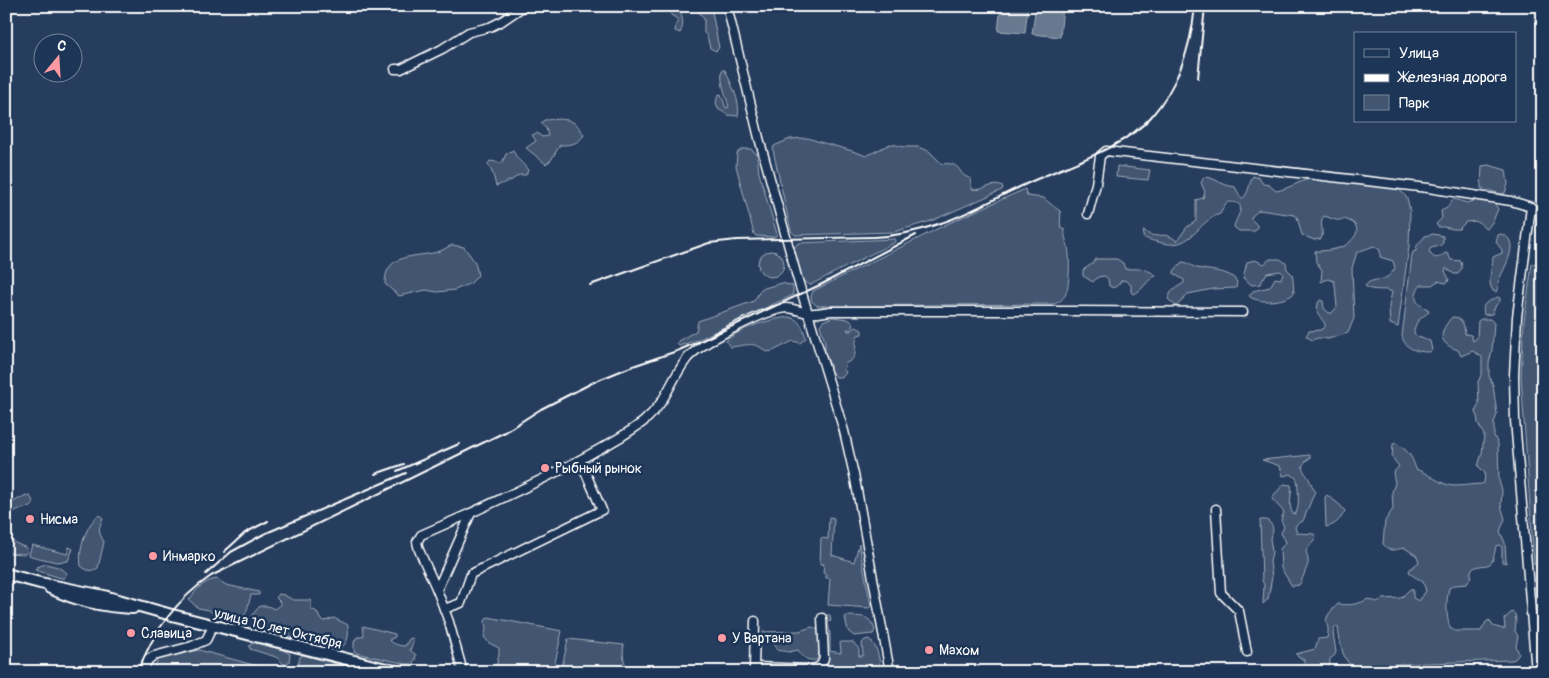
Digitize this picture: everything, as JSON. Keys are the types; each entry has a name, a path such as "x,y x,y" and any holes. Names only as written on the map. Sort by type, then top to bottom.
{"main road":[{"name":"улица 10 лет Октября","path":"6,574 40,583 86,602 112,607 152,609 398,672"}],"street":[{"path":"395,69 401,69 442,49 473,30 502,21 524,6"},
{"path":"727,6 759,138 808,313 844,431 855,479 890,672"},
{"path":"1088,214 1096,184 1100,156 1106,151 1428,188 1511,201 1531,207 1517,317 1514,376 1515,420 1536,672"},
{"path":"463,672 444,609 419,550 417,542 422,535 561,471 625,435 644,421 666,398 687,358 714,339 772,312 785,308 808,313 831,311 1072,310 1244,312"},
{"path":"444,609 462,603 471,574 602,510 580,460"},
{"path":"1216,509 1221,593 1239,611 1247,652"},
{"path":"437,590 471,513"},
{"path":"755,621 754,669 811,669 818,668 824,658 822,618"},
{"path":"141,672 149,659 154,656 192,646 206,640 213,626"}],"green space":[{"path":"669,6 679,8 683,24 680,33 675,31 679,20 671,15"},
{"path":"698,6 711,6 719,48 716,51 710,48 707,36 704,33 704,19 699,12"},
{"path":"722,70 725,70 735,93 739,110 738,116 728,115 718,109 716,102 718,95 721,94 726,108 729,107 723,84"},
{"path":"544,120 567,120 576,124 584,135 574,143 560,145 551,160 546,164 526,148 536,141 532,135 537,133 542,137 548,136 546,128 541,124"},
{"path":"808,138 866,156 890,144 918,147 929,151 942,164 957,167 963,175 970,178 972,189 976,190 995,185 1003,187 1002,190 931,221 894,232 795,235 791,231 773,150 774,146 790,139"},
{"path":"742,149 751,149 757,154 759,173 777,234 775,237 756,236 754,234 736,166 737,153"},
{"path":"513,150 517,158 528,170 526,175 519,175 496,186 488,164 490,161 502,163 506,154"},
{"path":"1489,165 1506,170 1508,184 1505,193 1501,194 1481,188 1482,166"},
{"path":"1117,166 1150,170 1148,180 1116,177"},
{"path":"1253,176 1259,178 1263,184 1269,185 1276,191 1315,178 1398,188 1407,198 1410,210 1409,246 1398,327 1390,324 1389,306 1392,292 1365,286 1372,281 1387,277 1395,268 1393,261 1380,257 1380,250 1374,246 1357,252 1352,268 1354,318 1348,333 1328,339 1318,338 1312,340 1306,336 1309,331 1320,330 1325,327 1317,312 1320,300 1323,301 1324,308 1329,313 1332,313 1337,307 1334,281 1328,279 1321,282 1322,270 1316,262 1315,251 1339,248 1351,241 1357,230 1356,226 1346,219 1336,220 1324,216 1322,219 1321,239 1314,240 1302,235 1297,217 1294,215 1259,210 1251,219 1257,225 1255,231 1239,231 1234,227 1240,210 1239,204 1229,202 1226,203 1220,214 1206,222 1188,239 1181,242 1172,244 1162,243 1143,237 1144,230 1153,236 1165,235 1177,241 1187,227 1196,221 1196,200 1203,198 1205,192 1201,183 1204,177 1235,187 1241,198 1243,198 1247,193"},
{"path":"1025,189 1027,196 1044,198 1060,211 1060,226 1065,230 1069,256 1068,283 1064,297 1055,304 818,306 812,301 813,291 947,224"},
{"path":"1455,199 1467,203 1484,200 1495,204 1498,209 1487,229 1474,221 1466,222 1459,229 1438,227 1436,224 1442,218 1441,211 1447,208 1452,200"},
{"path":"1433,234 1443,236 1443,243 1440,246 1431,248 1429,251 1432,256 1436,258 1445,253 1448,254 1451,260 1461,261 1462,268 1458,274 1454,274 1446,268 1448,282 1438,281 1432,285 1421,285 1416,293 1416,300 1420,305 1428,309 1429,312 1418,321 1414,329 1414,333 1418,337 1430,341 1432,350 1425,352 1409,347 1402,336 1412,255 1425,236"},
{"path":"1501,234 1507,237 1511,248 1496,292 1491,287 1490,279 1493,257 1502,253 1496,242 1498,235"},
{"path":"895,239 895,242 810,285 803,281 794,248 798,243"},
{"path":"452,245 464,247 475,262 478,275 471,283 455,290 437,292 426,290 399,296 385,284 386,274 390,266 396,261 439,251"},
{"path":"771,251 780,255 784,264 780,273 771,277 762,273 758,264 762,255"},
{"path":"1095,259 1117,259 1123,263 1125,269 1145,270 1156,276 1149,280 1137,293 1133,294 1131,292 1131,285 1126,281 1122,280 1113,287 1109,286 1108,279 1105,276 1098,277 1093,282 1083,276 1083,270 1092,264"},
{"path":"1270,259 1280,259 1286,263 1287,269 1292,274 1294,293 1279,300 1265,301 1253,299 1249,296 1253,291 1270,287 1275,278 1281,279 1283,273 1280,271 1267,273 1260,284 1252,285 1243,278 1247,262 1255,260 1264,264"},
{"path":"1182,262 1197,268 1230,275 1237,282 1236,288 1213,289 1188,294 1176,306 1168,299 1172,290 1184,283 1184,280 1174,274 1174,271"},
{"path":"1537,263 1543,267 1543,567 1534,564 1521,376 1524,321 1532,264"},
{"path":"782,283 793,286 793,295 697,340 679,346 677,344 678,341 696,331 698,321 754,301 761,289"},
{"path":"1497,297 1500,298 1500,301 1492,314 1484,315 1484,305"},
{"path":"789,317 798,322 804,331 806,338 800,343 793,341 773,351 766,352 754,345 730,347 726,341 739,332 756,325"},
{"path":"833,317 848,319 853,323 851,330 847,329 848,331 851,331 856,327 862,330 862,334 858,335 856,339 855,355 851,361 846,363 844,369 846,373 842,377 836,377 830,370 820,325 823,321"},
{"path":"1452,317 1461,320 1465,334 1471,335 1473,341 1477,338 1478,321 1490,319 1494,323 1489,376 1493,385 1497,414 1494,423 1494,436 1498,444 1499,481 1502,490 1501,506 1505,519 1500,531 1505,543 1506,563 1502,562 1502,547 1496,546 1491,563 1471,570 1471,577 1467,584 1455,585 1449,588 1447,608 1449,623 1450,628 1455,631 1481,631 1489,620 1493,626 1503,629 1505,628 1504,619 1512,612 1515,614 1516,620 1515,631 1518,636 1516,646 1519,654 1512,660 1375,665 1357,668 1350,665 1346,660 1338,627 1335,627 1333,633 1336,652 1330,659 1329,671 1322,672 1315,669 1309,672 1299,672 1304,664 1304,660 1296,654 1315,649 1318,639 1327,638 1328,628 1326,622 1328,615 1338,604 1354,604 1368,599 1377,602 1383,599 1401,598 1410,589 1413,589 1413,598 1419,601 1426,591 1423,582 1413,576 1409,570 1419,562 1417,556 1405,548 1391,550 1383,544 1385,521 1393,509 1392,492 1395,483 1393,473 1399,466 1392,458 1393,444 1396,443 1407,451 1416,469 1444,483 1453,486 1484,483 1485,473 1478,466 1484,435 1478,423 1476,410 1479,404 1478,382 1482,373 1482,357 1473,351 1461,356 1458,350 1446,344 1443,340 1444,328"},
{"path":"1310,455 1303,468 1315,491 1303,521 1295,527 1297,533 1314,534 1316,537 1306,551 1308,563 1301,581 1299,585 1292,586 1281,568 1280,549 1286,542 1281,533 1284,527 1281,520 1284,512 1272,499 1284,484 1291,485 1290,507 1293,514 1296,513 1298,501 1297,479 1291,474 1283,476 1280,466 1262,460"},
{"path":"26,495 30,496 34,503 31,507 14,512 10,523 10,532 13,541 27,548 28,552 24,554 6,553 6,506"},
{"path":"1327,495 1345,511 1337,522 1326,527 1325,497"},
{"path":"99,515 103,518 99,530 104,542 98,568 89,570 81,566 82,545 90,525"},
{"path":"829,517 834,518 832,555 854,562 859,544 871,606 869,608 828,605 830,578 826,578 826,574 823,573 824,564 820,564 821,538 828,539"},
{"path":"1260,520 1267,520 1272,525 1273,531 1270,538 1272,577 1268,599 1263,604 1264,585 1262,580"},
{"path":"32,545 67,554 69,547 73,549 68,561 56,562 29,555"},
{"path":"46,564 58,567 67,573 64,578 61,578 35,570 37,567"},
{"path":"217,579 226,585 259,592 259,595 251,595 246,612 240,621 231,621 216,616 209,610 198,608 189,600 197,589"},
{"path":"1535,587 1540,589 1542,617 1539,621 1534,619 1532,590"},
{"path":"279,594 293,600 311,600 311,609 317,612 320,619 325,621 334,618 348,625 348,639 344,645 331,649 252,626 252,615 260,606 268,606 274,609 280,605 276,598"},
{"path":"825,615 830,615 831,621 828,622 830,651 841,653 840,642 853,642 859,649 859,656 863,656 862,643 869,639 877,650 881,672 818,672 826,664"},
{"path":"488,617 562,631 553,672 503,672 501,669 498,669 496,667 499,648 489,643 484,637 485,621"},
{"path":"845,617 868,619 875,630 873,634 854,636 848,631"},
{"path":"363,626 395,634 395,637 389,640 399,645 405,646 409,639 412,638 414,640 410,650 416,655 415,660 411,664 406,664 356,653 354,651 354,642 357,637 364,635"},
{"path":"812,627 818,631 819,648 817,660 806,658 798,650 789,652 777,650 773,641 764,637 763,632 799,631"},
{"path":"568,639 624,645 625,664 634,672 561,672"},
{"path":"255,642 281,649 290,654 289,662 285,665 276,657 250,649 249,646"},
{"path":"199,650 279,672 153,672 158,659"},
{"path":"303,655 348,667 356,672 305,672 298,665 300,657"}],"shaded area":[{"path":"1001,6 1028,6 1025,33 998,31"},
{"path":"1036,6 1063,7 1060,37 1032,34"}],"railway":[{"path":"590,285 709,243 737,240 874,237 916,231 962,215 1039,178 1091,156 1139,129 1161,105 1176,79 1187,51 1195,6"},
{"path":"1198,78 1205,6"},
{"path":"502,434 541,409 596,381 709,337 822,284 916,235"},
{"path":"138,672 158,630 176,606 198,585 211,576 507,431"},
{"path":"397,471 459,444"},
{"path":"375,474 404,464"},
{"path":"206,574 231,552 264,534 406,473"},
{"path":"224,552 245,533 268,521"}],"place":[{"name":"Рыбный рынок","path":"545,468"},
{"name":"Нисма","path":"30,519"},
{"name":"Инмарко","path":"153,556"},
{"name":"Славица","path":"131,633"},
{"name":"У Вартана","path":"722,638"},
{"name":"Махом","path":"929,650"}]}
